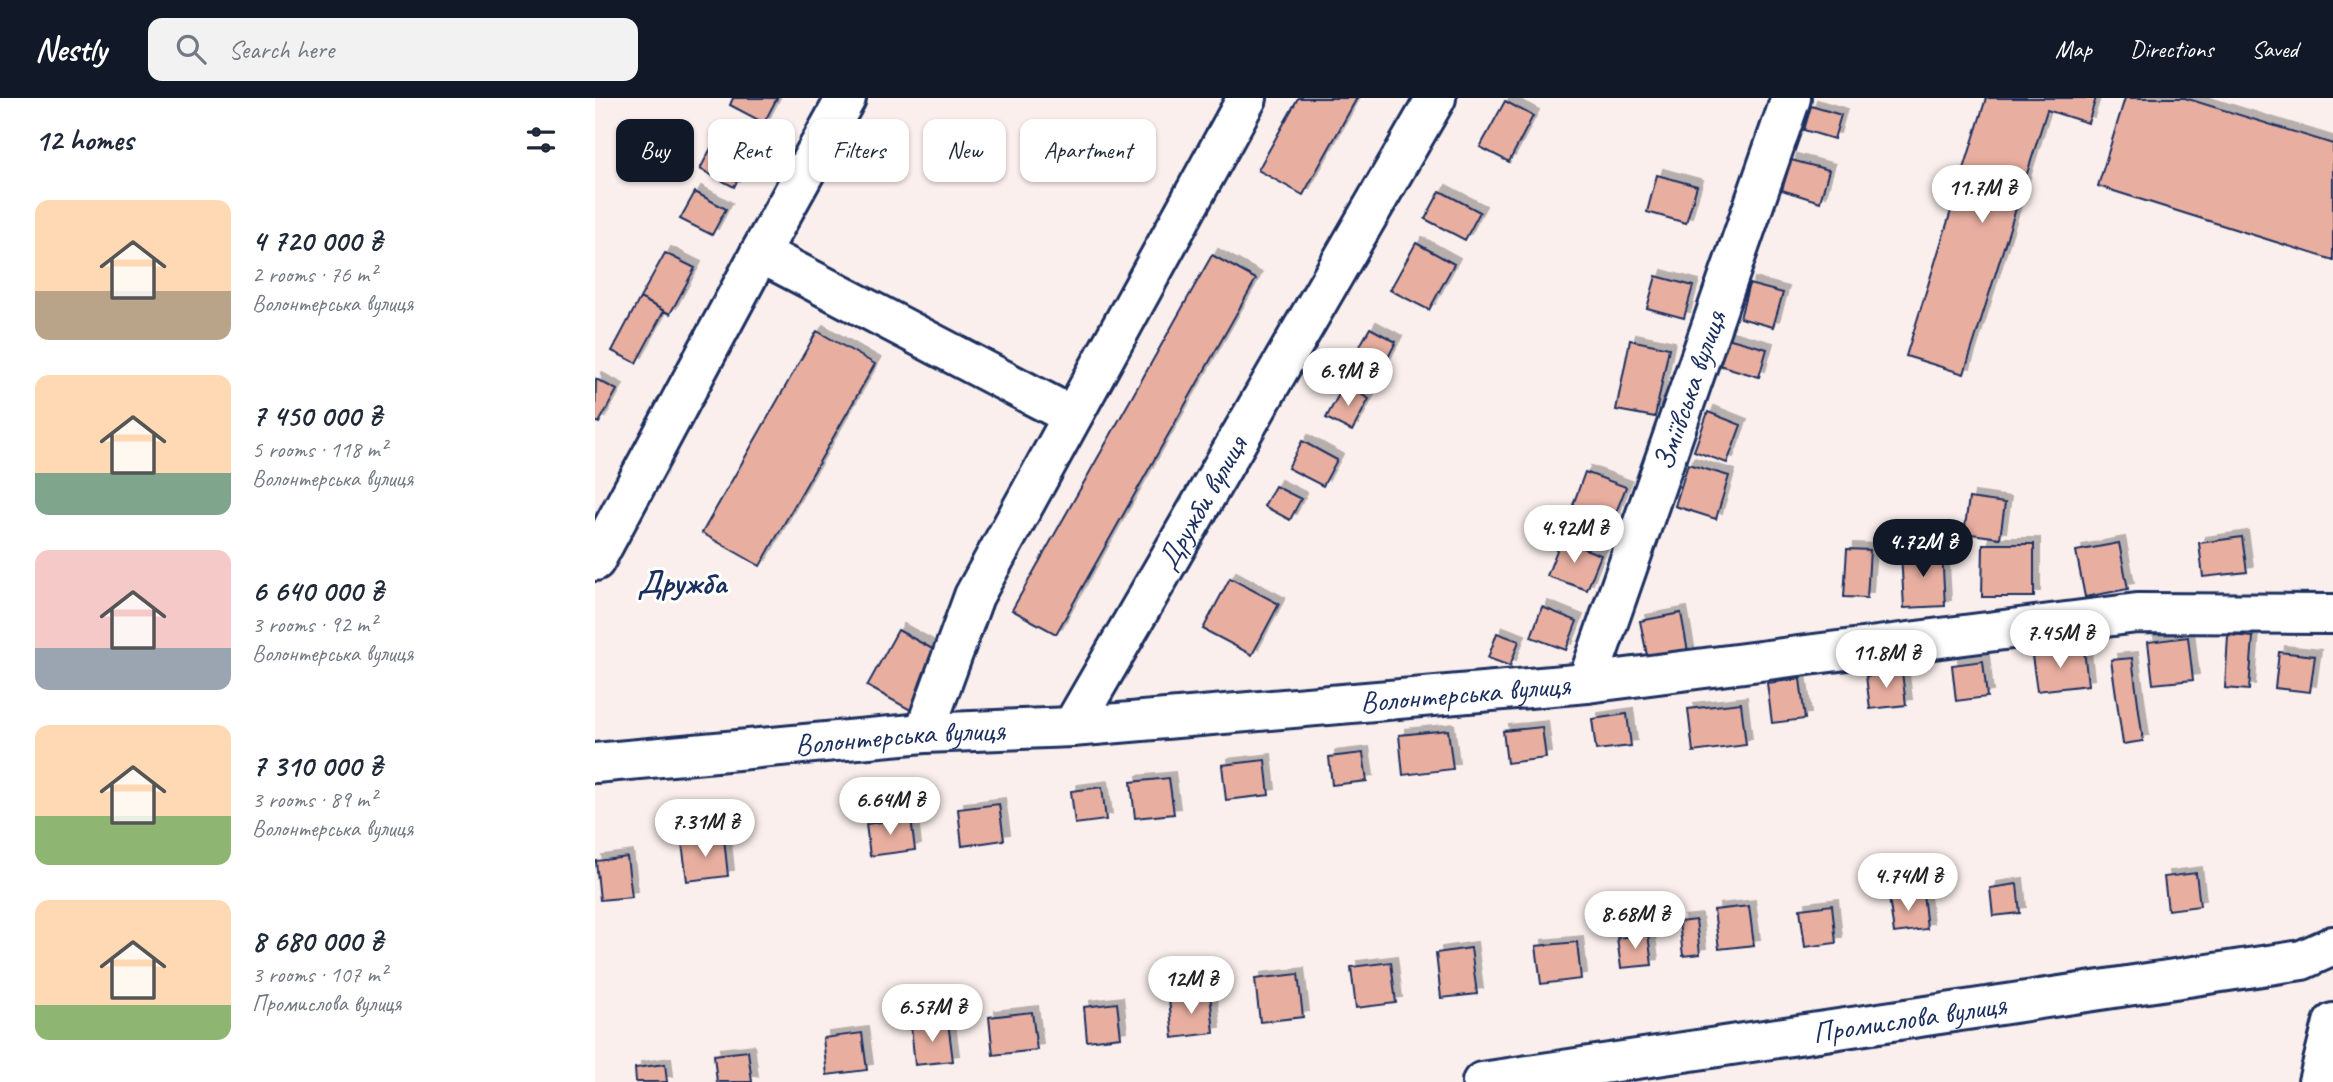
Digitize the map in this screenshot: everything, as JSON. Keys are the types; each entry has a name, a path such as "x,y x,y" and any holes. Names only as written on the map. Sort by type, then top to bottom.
{"street":[{"path":"595,561 846,98"},
{"path":"924,733 974,596 1247,98"},
{"name":"Дружби вулиця","path":"1072,727 1436,98"},
{"name":"Зміївська вулиця","path":"1587,683 1791,98"},
{"path":"760,253 1072,416"},
{"name":"Волонтерська вулиця","path":"595,763 924,733 1072,727 1587,683 2137,613 2333,614"},
{"name":"Промислова вулиця","path":"1482,1082 2302,960 2333,946"},
{"path":"2318,1082 2333,1023"}],"building":[{"path":"733,98 777,98 766,119 756,119 730,105"},
{"path":"1298,98 1357,98 1303,195 1258,170"},
{"path":"1986,98 2096,98 2088,123 2047,110 1964,374 1906,356"},
{"path":"2125,98 2185,98 2333,144 2333,260 2098,186"},
{"path":"1505,101 1533,116 1509,162 1480,147"},
{"path":"1811,106 1841,115 1834,139 1804,130"},
{"path":"708,154 708,173 700,169"},
{"path":"1791,160 1829,170 1820,202 1782,190"},
{"path":"1657,175 1697,186 1686,223 1647,212"},
{"path":"1440,191 1480,212 1465,240 1425,219"},
{"path":"695,192 726,209 712,235 680,219"},
{"path":"1416,243 1454,264 1429,310 1390,290"},
{"path":"665,253 695,268 670,314 640,298"},
{"path":"1212,255 1256,279 1056,634 1012,610"},
{"path":"1656,276 1693,286 1684,318 1647,308"},
{"path":"1749,284 1783,293 1773,327 1740,318"},
{"path":"640,298 664,311 636,363 612,351"},
{"path":"1370,328 1396,342 1380,373 1353,358"},
{"path":"817,331 875,364 760,566 702,533"},
{"path":"1727,338 1767,349 1759,377 1719,365"},
{"path":"1630,340 1669,348 1655,417 1616,410"},
{"path":"596,379 617,390 599,423 595,421"},
{"path":"1344,385 1369,399 1352,431 1326,418"},
{"path":"1708,412 1741,425 1727,463 1694,451"},
{"path":"1302,441 1337,460 1323,486 1288,468"},
{"path":"1688,464 1729,476 1716,519 1675,506"},
{"path":"1585,472 1626,487 1613,520 1573,505"},
{"path":"1275,486 1301,499 1290,520 1264,506"},
{"path":"1969,498 2005,503 2000,538 1964,533"},
{"path":"2242,537 2247,572 2203,577 2199,543"},
{"path":"1561,540 1601,555 1587,590 1547,576"},
{"path":"2119,543 2128,589 2085,597 2076,551"},
{"path":"1983,544 2034,544 2034,597 1982,597"},
{"path":"1847,549 1870,550 1867,598 1844,597"},
{"path":"1942,550 1945,606 1904,608 1901,552"},
{"path":"1230,578 1279,604 1252,655 1203,629"},
{"path":"1542,607 1577,621 1566,650 1531,637"},
{"path":"1681,613 1688,652 1648,660 1640,621"},
{"path":"898,630 947,657 916,713 867,686"},
{"path":"1497,633 1519,641 1510,666 1488,658"},
{"path":"2228,635 2253,637 2249,690 2225,688"},
{"path":"2188,637 2193,680 2153,684 2148,642"},
{"path":"2084,649 2088,685 2037,691 2032,656"},
{"path":"2279,652 2315,656 2310,692 2275,688"},
{"path":"2132,658 2143,741 2123,744 2111,660"},
{"path":"1983,661 1987,697 1956,701 1952,665"},
{"path":"1902,672 1906,705 1870,709 1866,676"},
{"path":"1800,679 1805,719 1772,723 1767,683"},
{"path":"1741,703 1746,745 1693,752 1688,709"},
{"path":"1627,714 1631,746 1596,750 1592,719"},
{"path":"1542,727 1546,758 1507,763 1503,731"},
{"path":"1448,730 1453,769 1403,775 1399,735"},
{"path":"1363,753 1367,781 1332,785 1329,757"},
{"path":"1265,760 1269,795 1226,800 1222,765"},
{"path":"1169,778 1174,814 1135,818 1131,782"},
{"path":"1102,787 1106,820 1075,824 1071,791"},
{"path":"999,804 1004,840 962,846 958,809"},
{"path":"911,818 915,850 870,856 866,824"},
{"path":"724,838 728,876 687,881 682,843"},
{"path":"627,857 632,897 600,900 596,861"},
{"path":"2196,873 2200,906 2168,910 2164,877"},
{"path":"2017,884 2020,913 1993,916 1990,888"},
{"path":"1923,893 1927,929 1894,933 1889,897"},
{"path":"1832,905 1836,943 1805,947 1800,909"},
{"path":"1749,906 1754,945 1719,949 1714,910"},
{"path":"1696,920 1700,954 1683,956 1679,922"},
{"path":"1648,934 1652,965 1621,968 1617,938"},
{"path":"1577,942 1581,979 1541,984 1536,946"},
{"path":"1471,948 1477,994 1441,998 1436,953"},
{"path":"1391,962 1396,1003 1356,1008 1351,967"},
{"path":"1298,974 1303,1017 1260,1022 1255,979"},
{"path":"1210,994 1214,1033 1173,1038 1169,999"},
{"path":"1117,1003 1121,1037 1087,1041 1084,1007"},
{"path":"1032,1012 1037,1050 993,1055 989,1017"},
{"path":"948,1022 953,1061 915,1065 911,1027"},
{"path":"862,1033 867,1070 827,1075 823,1038"},
{"path":"748,1051 752,1082 717,1082 714,1055"},
{"path":"665,1064 667,1082 636,1082 635,1068"}],"district":[{"name":"Дружба","path":"682,582"}]}
